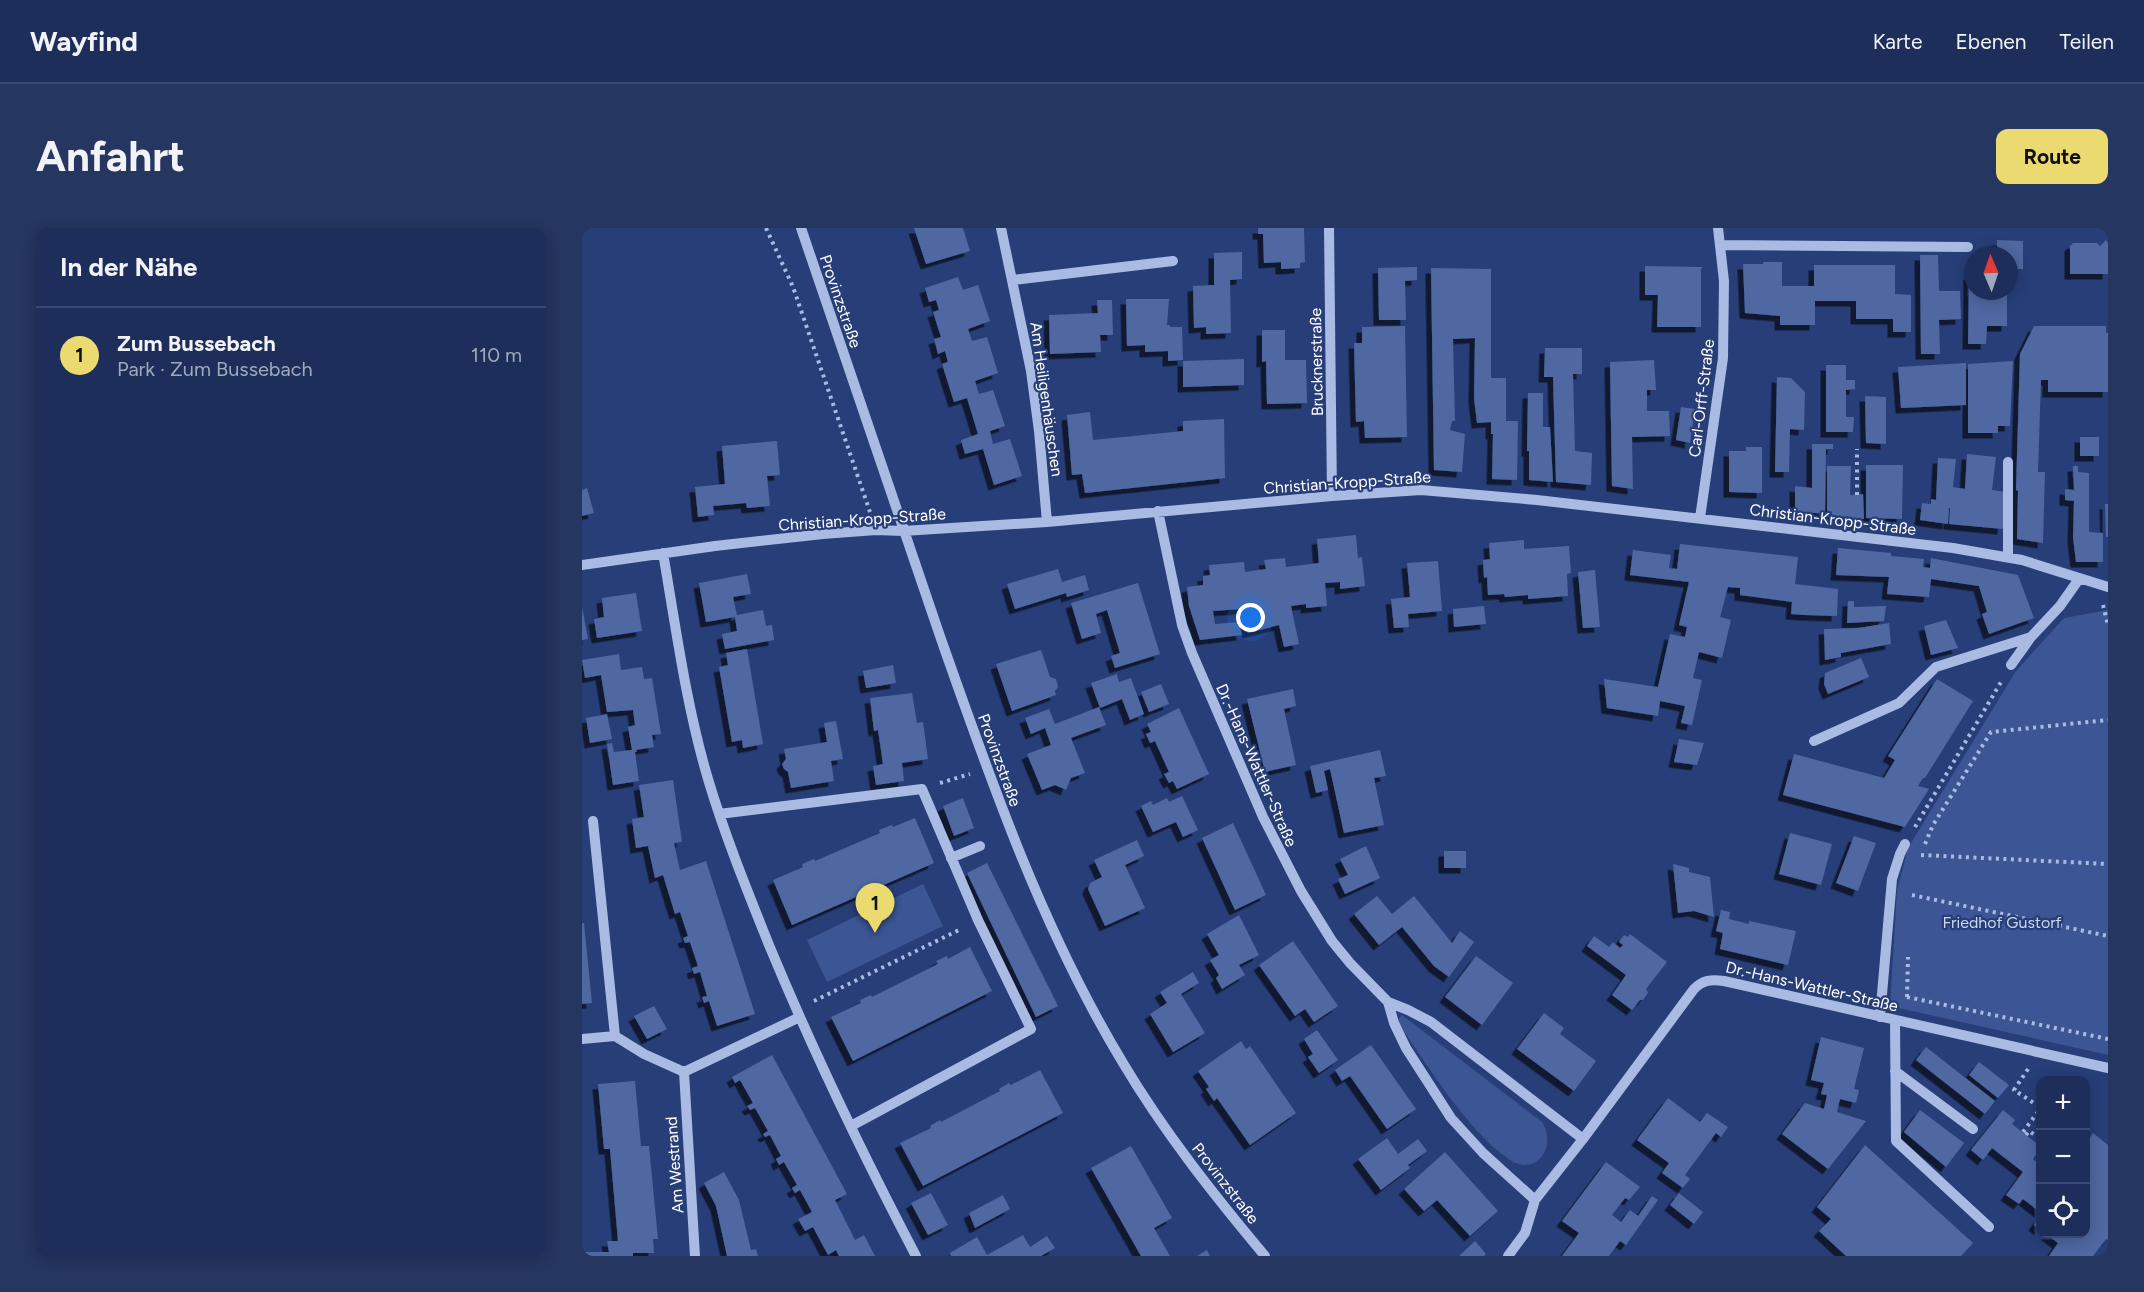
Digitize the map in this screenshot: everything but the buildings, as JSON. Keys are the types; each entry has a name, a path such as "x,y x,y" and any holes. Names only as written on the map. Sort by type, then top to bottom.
{"street":[{"name":"Provinzstraße","path":"801,228 986,769 1038,897 1107,1036 1143,1095 1184,1154 1265,1256"},
{"name":"Am Heiligenhäuschen","path":"1001,228 1034,391 1047,522"},
{"name":"Brucknerstraße","path":"1329,228 1332,496"},
{"name":"Carl-Orff-Straße","path":"1700,518 1723,358 1724,280 1718,228"},
{"path":"1720,245 1964,247"},
{"path":"1012,280 1173,261"},
{"path":"2008,462 2008,557"},
{"name":"Christian-Kropp-Straße","path":"582,565 736,543 876,530 903,531 1047,522 1386,491 1439,491 1700,518 1953,548 2036,564 2108,587"},
{"name":"Dr.-Hans-Wattler-Straße","path":"1158,511 1182,625 1192,653 1263,817 1286,864 1317,918 1350,963 1388,1002 1406,1048 1451,1118 1483,1153 1535,1200"},
{"path":"663,553 699,747 719,814 798,1013 916,1256"},
{"path":"2011,665 2031,637 2060,606 2079,579"},
{"path":"1814,741 1899,703 1936,667 2031,637"},
{"path":"719,814 922,789 978,920 1031,1029 851,1126"},
{"path":"593,821 615,1036"},
{"path":"1880,1017 1892,879 1905,844"},
{"path":"951,858 981,846"},
{"name":"Dr.-Hans-Wattler-Straße","path":"1508,1256 1526,1233 1535,1200 1694,990 1706,980 1725,981 2108,1068"},
{"name":"Dr.-Hans-Wattler-Straße","path":"1388,1002 1431,1022 1583,1139"},
{"path":"582,1039 615,1036 644,1054 684,1072 798,1013"},
{"path":"1899,1021 1895,1071 1896,1141 1989,1227"},
{"path":"1895,1071 1973,1129"},
{"name":"Am Westrand","path":"684,1072 695,1256"}],"path":[{"path":"766,228 798,300 876,530"},
{"path":"1857,448 1857,495"},
{"path":"2103,611 2108,625"},
{"path":"1905,844 2011,665"},
{"path":"1918,864 1933,825 1991,732 2108,720"},
{"path":"922,789 986,769"},
{"path":"1921,854 2108,864"},
{"path":"1911,906 1914,885"},
{"path":"1912,895 2108,936"},
{"path":"798,1013 978,920"},
{"path":"1899,1021 1906,997 1908,954"},
{"path":"1906,997 2108,1039"},
{"path":"2036,1105 2014,1090 2039,1053"},
{"path":"2036,1115 2025,1134 2029,1131 2036,1136"}],"green space":[{"name":"Friedhof Gustorf","path":"2108,610 2108,1055 1890,1006 1897,890 1908,848 2016,671 2064,618"},
{"path":"923,884 943,926 827,982 807,940"},
{"path":"1402,1015 1542,1122 1547,1141 1541,1157 1528,1165 1519,1164 1510,1160 1478,1132 1434,1076 1397,1021"}],"place":[{"name":"Zum Bussebach","path":"875,933"}]}
